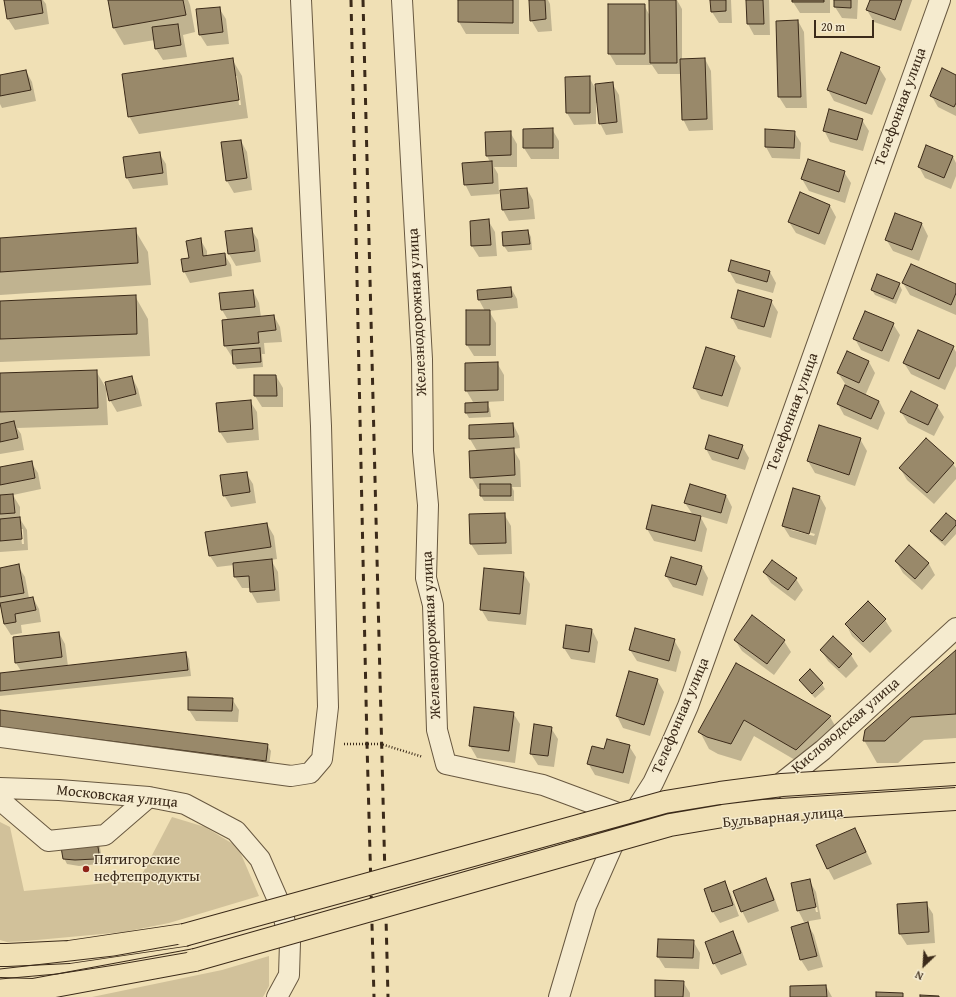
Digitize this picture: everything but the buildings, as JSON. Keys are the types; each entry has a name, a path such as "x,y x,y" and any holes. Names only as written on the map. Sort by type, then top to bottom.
{"main road":[{"path":"0,955 7,956 69,952 184,935 665,802 720,792 782,785 956,774"},
{"path":"0,989 33,994 195,960 670,825 722,816 764,811 956,798"}],"street":[{"path":"0,737 291,776 316,766 328,707 321,426 301,0"},
{"name":"Железнодорожная улица","path":"402,0 422,359 423,451 428,505 426,578 433,605 437,730 446,764"},
{"name":"Телефонная улица","path":"630,818 653,783 688,706 940,0"},
{"name":"Кисловодская улица","path":"733,821 824,750 956,628"},
{"path":"446,764 543,785 630,818 612,847 586,906 559,997"},
{"name":"Московская улица","path":"0,788 59,790 149,797 185,804 236,831 260,859 281,907 290,942 288,975 277,997"},
{"path":"0,800 48,841 105,835 149,797"},
{"name":"Бульварная улица","path":"612,847 670,832 733,821 956,804"}],"path":[{"path":"316,766 342,744 381,744 446,764"}],"shaded area":[{"path":"172,817 205,827 238,847 259,896 169,923 124,932 26,941 7,942 0,940 0,822 10,827 24,891 139,880"},
{"path":"269,956 269,986 263,997 92,997 222,970"}],"tram line":[{"path":"0,969 114,956 186,943 666,811 726,801 815,792 956,783"},
{"path":"0,979 57,974 190,952 666,820 722,809 764,803 956,790"}],"railway":[{"path":"351,0 374,997"},
{"path":"363,0 388,997"}],"place":[{"name":"Пятигорские нефтепродукты","path":"86,869"}]}
